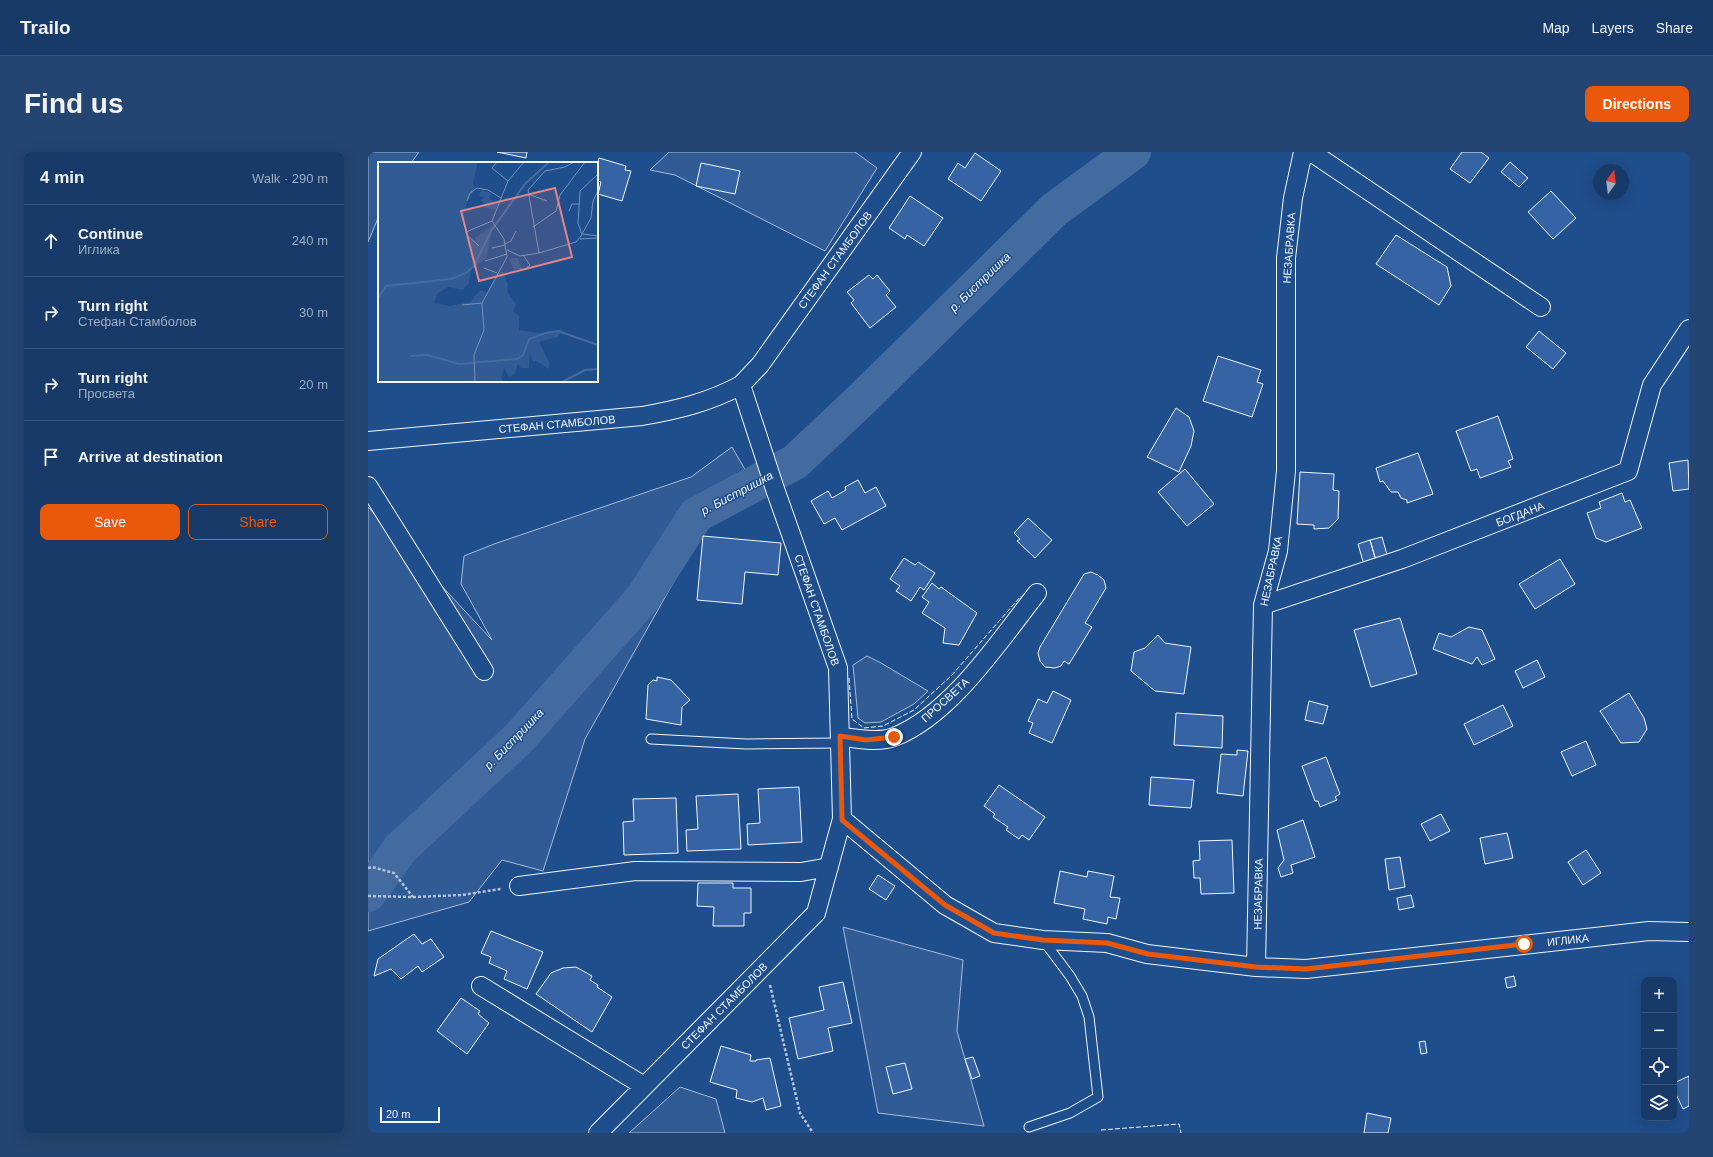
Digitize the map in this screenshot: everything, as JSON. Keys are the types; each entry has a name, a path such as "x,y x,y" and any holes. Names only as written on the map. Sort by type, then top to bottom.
{"street":[{"name":"СТЕФАН СТАМБОЛОВ","path":"368,441 642,416 680,410 724,394 742,385 760,365 912,152"},
{"name":"НЕЗАБРАВКА","path":"1256,967 1263,605 1278,551 1286,471 1286,258 1293,198 1303,152"},
{"path":"1311,152 1541,307"},
{"name":"БОГДАНА","path":"1263,605 1402,559 1628,471 1652,385 1689,329"},
{"name":"СТЕФАН СТАМБОЛОВ","path":"598,1133 816,913 842,820 838,668 775,490 742,385"},
{"path":"368,486 484,671"},
{"name":"ПРОСВЕТА","path":"840,740 866,740 894,737 928,719 963,687 1036,593"},
{"name":"ИГЛИКА","path":"842,820 945,905 994,933 1043,940 1107,943 1148,954 1256,967 1306,969 1650,931 1689,932"},
{"path":"519,886 635,871 801,872 829,867"},
{"path":"481,986 644,1086"}],"lane":[{"path":"651,739 746,744 840,740"},
{"path":"1029,1127 1070,1113 1098,1097 1089,1016 1082,996 1070,976 1043,940"}],"path":[{"path":"368,868 372,867 394,873 413,897"},
{"path":"368,896 413,897 462,895 519,886"},
{"path":"766,965 800,1113 812,1133"}],"shaded area":[{"path":"368,152 419,152 412,162 378,162 378,218 368,242"},
{"path":"669,152 855,152 877,168 825,251 675,175 650,170"},
{"path":"732,447 758,492 706,516 676,578 585,739 543,871 502,860 469,902 368,931 368,507 492,640 461,584 464,556 494,544 691,477"},
{"path":"867,656 928,691 914,704 881,722 865,723 858,718 853,665"},
{"path":"843,927 963,960 957,1031 984,1126 878,1113"},
{"path":"680,1087 716,1099 725,1133 629,1133"}],"building":[{"path":"497,152 527,152 526,158"},
{"path":"1462,152 1481,152 1489,158 1470,183 1450,169"},
{"path":"975,153 1001,171 981,201 948,179 958,163 965,168"},
{"path":"599,158 626,166 625,170 631,171 622,201 598,194 601,182 598,181"},
{"path":"1510,162 1528,178 1519,187 1501,172"},
{"path":"701,163 740,171 735,194 696,186"},
{"path":"1551,191 1576,218 1553,239 1528,212"},
{"path":"910,196 943,218 924,246 907,235 905,239 889,228"},
{"path":"1396,235 1447,267 1451,286 1439,305 1376,264"},
{"path":"869,275 873,279 877,275 890,291 886,295 896,307 870,328 851,303 854,300 847,292"},
{"path":"1539,331 1566,353 1553,369 1526,347"},
{"path":"1218,356 1261,370 1257,382 1263,384 1252,417 1203,401"},
{"path":"1176,408 1189,417 1194,431 1191,446 1179,472 1147,457"},
{"path":"1498,416 1513,459 1508,461 1511,467 1480,478 1477,469 1471,471 1456,431"},
{"path":"1418,453 1433,494 1407,503 1407,500 1401,498 1398,492 1391,492 1383,481 1380,482 1376,468"},
{"path":"1688,460 1689,489 1673,491 1669,463"},
{"path":"1185,469 1214,504 1187,526 1158,492"},
{"path":"1300,472 1334,474 1333,490 1339,491 1338,519 1329,528 1314,529 1314,525 1297,524"},
{"path":"858,480 865,493 876,487 886,506 842,530 835,518 824,524 811,501 828,491 832,498 846,490 845,487"},
{"path":"1622,493 1625,502 1630,500 1642,528 1606,542 1596,538 1587,513 1601,508 1599,502"},
{"path":"1028,518 1052,540 1035,558 1017,541 1020,539 1014,533"},
{"path":"703,536 781,543 778,575 745,572 742,604 697,600"},
{"path":"1382,537 1388,558 1376,561 1370,540"},
{"path":"1370,540 1376,561 1364,565 1358,544"},
{"path":"904,558 915,565 918,562 935,573 924,590 920,587 911,601 896,591 900,586 890,579"},
{"path":"1560,559 1575,584 1535,609 1519,584"},
{"path":"1091,572 1104,580 1106,588 1085,623 1092,627 1069,664 1064,661 1061,666 1055,668 1045,667 1040,661 1038,653 1040,647 1084,574"},
{"path":"932,583 939,589 941,587 977,613 959,645 943,643 945,628 922,613 929,602 922,597"},
{"path":"1400,618 1417,674 1371,687 1354,630"},
{"path":"1469,627 1482,630 1495,659 1482,665 1477,657 1472,664 1433,649 1439,633 1451,637"},
{"path":"1158,635 1165,643 1191,647 1184,694 1155,691 1131,671 1134,652 1145,648"},
{"path":"1537,660 1545,677 1523,688 1515,671"},
{"path":"657,677 671,680 690,700 682,707 681,725 646,719 648,685 653,680 657,681"},
{"path":"1053,691 1071,700 1052,743 1029,733 1033,723 1028,721 1038,699 1047,703"},
{"path":"1629,693 1644,718 1647,729 1639,742 1621,743 1600,711"},
{"path":"1309,701 1328,706 1323,724 1305,720"},
{"path":"1503,705 1513,726 1474,745 1464,724"},
{"path":"1176,713 1223,716 1222,748 1174,745"},
{"path":"1586,741 1596,765 1572,776 1561,752"},
{"path":"1237,750 1248,751 1243,796 1217,793 1221,754 1237,755"},
{"path":"1326,757 1340,794 1335,797 1337,800 1320,807 1318,801 1315,801 1302,766"},
{"path":"1151,777 1194,780 1191,808 1149,805"},
{"path":"999,785 1045,817 1029,840 1022,835 1019,839 1006,830 1008,827 993,817 995,814 984,806"},
{"path":"799,787 802,842 748,845 747,824 760,823 758,789"},
{"path":"738,794 741,849 687,851 686,830 698,829 696,796"},
{"path":"676,798 678,853 624,855 623,822 634,821 633,799"},
{"path":"1441,814 1450,831 1430,841 1421,824"},
{"path":"1303,820 1315,857 1291,865 1293,873 1281,877 1278,868 1284,860 1277,830"},
{"path":"1507,833 1513,858 1485,864 1480,838"},
{"path":"1232,840 1234,893 1201,894 1200,878 1194,878 1193,861 1200,860 1199,841"},
{"path":"1586,850 1601,873 1583,885 1568,862"},
{"path":"1400,857 1405,887 1389,890 1385,859"},
{"path":"1060,871 1087,877 1088,871 1114,876 1110,897 1120,898 1116,919 1108,917 1107,924 1083,919 1085,909 1054,903"},
{"path":"878,875 895,886 886,900 869,889"},
{"path":"698,883 733,883 733,888 751,888 751,913 744,913 744,926 713,926 714,907 697,906"},
{"path":"1411,895 1414,907 1399,910 1397,898"},
{"path":"491,931 543,952 527,989 504,979 507,971 489,963 491,957 481,953"},
{"path":"414,934 422,944 431,939 444,957 422,972 418,966 401,979 391,969 374,976 378,959"},
{"path":"576,967 592,976 590,980 598,985 597,987 612,997 592,1032 536,994 551,973 563,968"},
{"path":"1514,976 1516,986 1507,988 1505,978"},
{"path":"843,982 852,1023 828,1028 833,1051 798,1059 789,1018 824,1010 819,987"},
{"path":"461,998 480,1011 478,1014 489,1023 467,1054 437,1031"},
{"path":"1425,1041 1427,1053 1421,1054 1419,1042"},
{"path":"721,1046 751,1055 750,1061 770,1058 781,1106 766,1110 763,1098 752,1102 736,1098 737,1090 710,1082"},
{"path":"973,1057 980,1076 972,1079 965,1059"},
{"path":"905,1063 912,1089 893,1094 886,1067"},
{"path":"1689,1076 1689,1106 1683,1109 1677,1096 1677,1082"},
{"path":"1367,1113 1391,1118 1388,1133 1364,1133"}],"waterway":[{"name":"р. Бистришка","path":"368,894 400,849 518,739 643,598 696,515 795,462 863,398 1054,210 1133,152"}],"fence":[{"path":"849,678 852,719 864,728 883,726 914,710 952,675 1021,596"},
{"path":"1101,1130 1179,1124 1181,1133"}],"route":[{"path":"894,737 866,740 840,736 842,820 945,905 994,933 1043,940 1107,943 1148,954 1256,967 1306,969 1524,944"}]}
